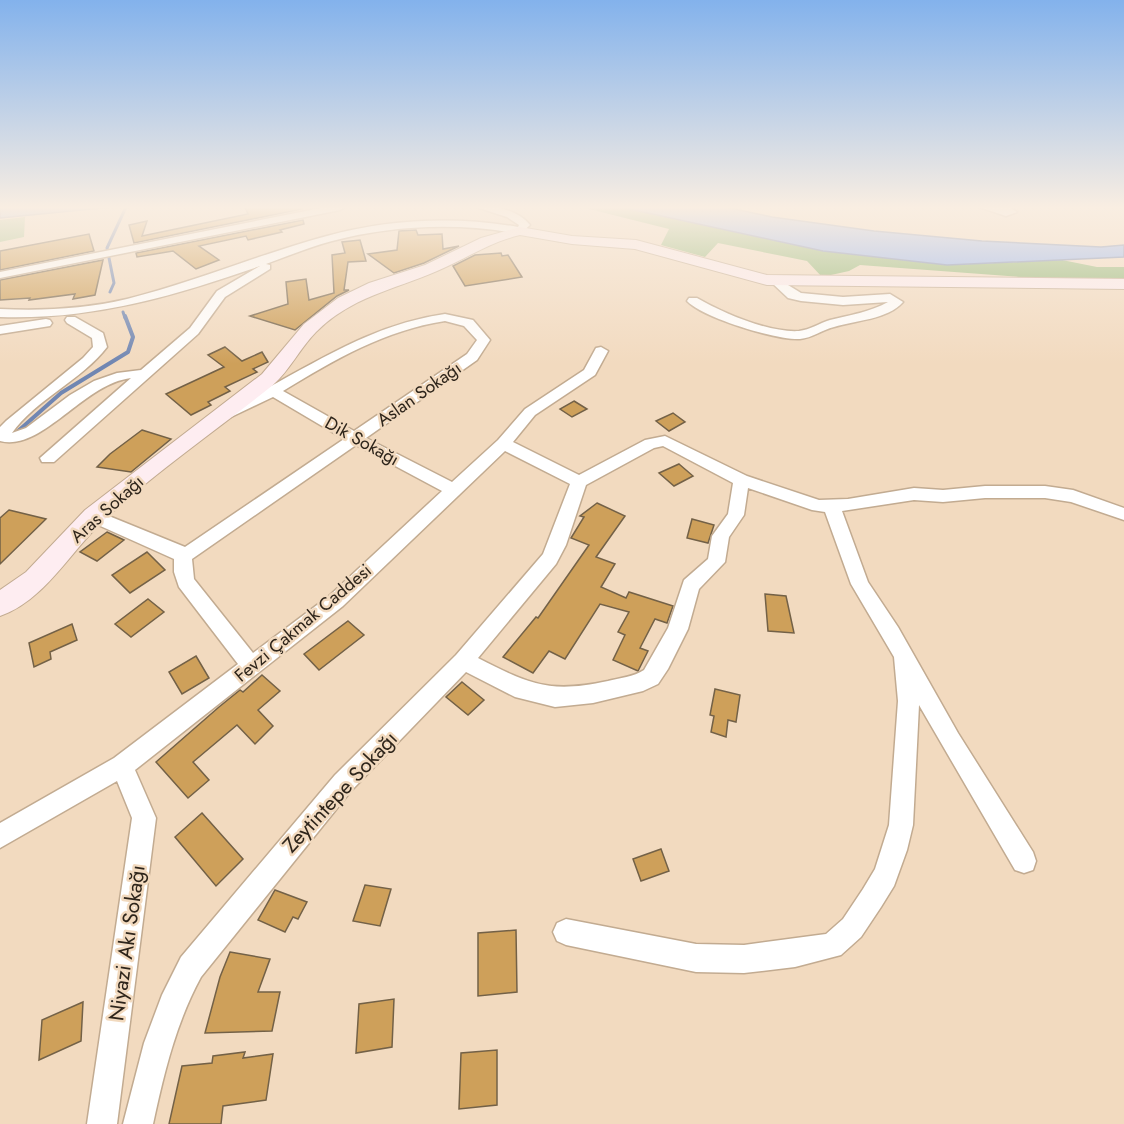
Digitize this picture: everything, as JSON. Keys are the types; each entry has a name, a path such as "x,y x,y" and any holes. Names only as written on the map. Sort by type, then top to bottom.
{"main road":[{"name":"Aras Sokağı","path":"0,605 35,579 93,516 219,419 268,378 310,328 344,302 375,287 448,259"},
{"path":"691,259 756,278 775,280 1124,284"}],"street":[{"path":"0,275 78,259"},
{"path":"0,330 71,320 263,259"},
{"path":"48,458 194,331 221,294 275,259"},
{"path":"693,301 721,315 768,330 793,335 810,333 836,322 862,318 897,302 891,298 843,301 801,297 790,293 775,280"},
{"path":"0,313 71,314 114,306"},
{"name":"Aslan Sokağı","path":"183,555 204,544 472,357 484,340 482,334 463,321 432,319 362,340 219,419"},
{"path":"71,320 99,336 100,347 88,361 66,376 11,424 4,432 5,437 13,439 29,433 56,411 92,388 122,376 144,374"},
{"name":"Fevzi Çakmak Caddesi","path":"0,836 122,766 336,601 503,444 530,412 590,372 601,351"},
{"name":"Dik Sokağı","path":"273,391 354,438 453,490"},
{"path":"503,444 579,482 656,441 672,444 741,480 818,506 848,505 914,494 943,496 985,492 1045,492 1073,496 1124,514"},
{"path":"463,661 524,691 544,697 579,696 643,682 651,677 661,663 678,629 691,585 716,562 721,536 736,515 741,480"},
{"name":"Zeytintepe Sokağı","path":"138,1124 145,1089 163,1028 176,993 191,967 343,783 463,661 550,559 579,482"},
{"path":"831,506 839,522 860,584 950,740 1024,861"},
{"path":"93,516 183,555 183,572 186,582 252,667"},
{"path":"566,932 696,958 744,959 832,946 852,927 872,898 885,877 895,850 901,825 909,701 904,657"},
{"name":"Niyazi Akı Sokağı","path":"102,1124 144,818 122,766"}],"green space":[{"path":"799,259 898,259 947,265 1062,260 1097,267 1124,267 1124,279 1047,279 860,265 849,271 822,277 807,261"}],"water":[{"path":"898,259 1070,259 947,265"}],"building":[{"path":"0,259 52,259 0,270"},
{"path":"184,259 219,260 196,269"},
{"path":"332,259 366,259 348,262 344,290 349,290 337,296 295,330 250,316 288,304 286,282 306,279 309,300 334,293"},
{"path":"375,259 431,259 424,263 394,273"},
{"path":"466,259 511,259 522,277 465,286 453,266"},
{"path":"103,260 95,295 73,299 75,294 29,300 30,298 0,300 0,280"},
{"path":"225,347 242,361 262,352 268,362 253,369 257,372 225,387 230,391 208,402 211,405 191,415 166,394 224,367 208,355"},
{"path":"574,401 587,409 572,417 560,409"},
{"path":"673,413 685,422 669,431 656,421"},
{"path":"142,430 171,439 131,472 97,467 110,454"},
{"path":"679,464 693,476 674,486 659,473"},
{"path":"597,503 625,516 596,557 615,564 601,587 626,598 629,592 673,606 667,623 655,619 640,648 648,651 638,671 613,660 625,635 618,632 629,612 600,604 565,659 549,651 533,673 503,657 536,617 538,618 589,545 571,538 584,517 580,516"},
{"path":"9,510 46,519 0,564 0,518"},
{"path":"692,519 714,525 708,543 687,538"},
{"path":"107,532 124,540 97,561 80,552"},
{"path":"147,552 165,570 130,593 112,575"},
{"path":"765,594 786,596 794,633 768,631"},
{"path":"148,599 164,612 131,637 115,624"},
{"path":"348,621 364,635 319,670 304,654"},
{"path":"72,624 77,640 50,652 51,659 34,667 29,643"},
{"path":"196,656 209,678 182,694 169,672"},
{"path":"262,675 280,691 258,710 273,726 255,744 237,725 193,762 209,780 188,798 156,762 219,707 240,690 243,692"},
{"path":"462,682 484,700 468,715 446,697"},
{"path":"715,689 740,695 736,722 728,720 726,737 711,732 714,716 710,715"},
{"path":"202,813 243,859 216,886 175,837"},
{"path":"661,849 669,871 641,881 633,859"},
{"path":"365,885 391,889 380,926 353,921"},
{"path":"275,890 307,902 298,919 293,917 285,932 258,920"},
{"path":"516,930 517,992 478,996 478,933"},
{"path":"230,952 270,959 258,992 280,992 272,1031 205,1033 220,977"},
{"path":"394,999 392,1047 356,1053 359,1004"},
{"path":"83,1002 81,1041 39,1060 42,1020"},
{"path":"497,1050 497,1105 459,1109 461,1053"},
{"path":"245,1052 243,1058 273,1054 266,1100 223,1106 221,1124 169,1124 182,1066 212,1063 213,1056"}],"waterway":[{"path":"109,259 114,283 110,292"},
{"path":"123,312 125,318"},
{"path":"17,432 61,393 128,352 133,337 125,316"}]}
